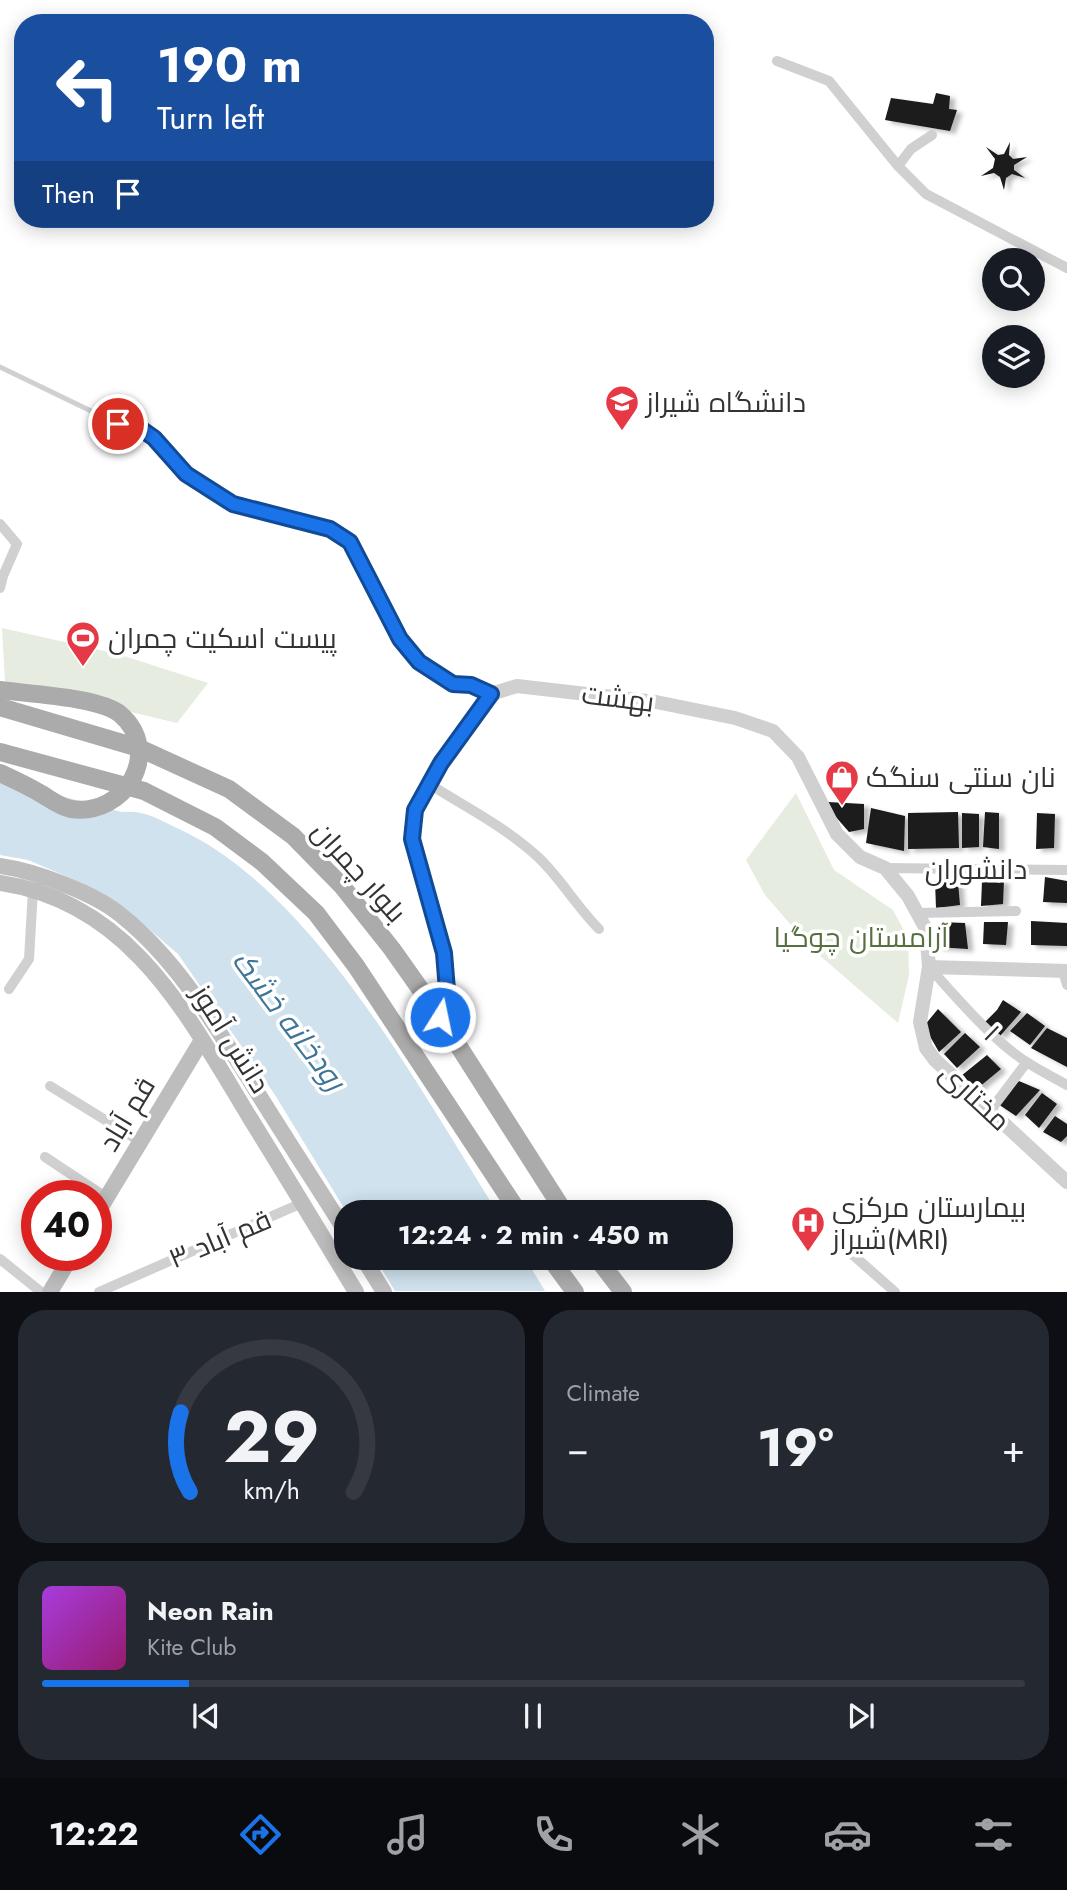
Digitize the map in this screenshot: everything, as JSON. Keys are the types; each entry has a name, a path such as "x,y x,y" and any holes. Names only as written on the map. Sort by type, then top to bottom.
{"main road":[{"path":"0,690 92,703 119,713 131,728 137,744 138,764 132,781 119,796 105,806 89,810 68,809 0,773"},
{"name":"بلوار چمران","path":"0,706 139,748 229,789 293,836 342,886 393,949 440,1017 557,1200"},
{"path":"0,752 144,791 215,827 262,862 316,914 356,965 510,1200"},
{"name":"دانش آموز","path":"0,866 76,888 120,914 156,946 179,974 220,1035 334,1213"},
{"name":"دانش آموز","path":"0,883 59,898 108,929 143,959 164,982 356,1292"},
{"name":"قم آباد","path":"112,1190 202,1040"},
{"path":"370,1270 384,1292"},
{"path":"559,1270 575,1292"},
{"path":"606,1270 623,1292"},
{"path":"50,1292 62,1271"}],"street":[{"path":"777,61 829,81 898,166 926,194 1067,268"},
{"path":"898,166 911,149 932,135"},
{"path":"0,524 4,532 17,544 0,588"},
{"name":"بهشت","path":"491,694 517,686 656,702 735,718 773,731 798,757 837,834 860,857 885,869 908,896 926,929 929,967 926,993"},
{"path":"440,1017 447,990 444,953 412,839 415,810 441,763 491,694"},
{"path":"429,785 502,830 539,858 599,929"},
{"name":"دانشوران","path":"885,869 1067,870"},
{"path":"9,989 29,959 33,890"},
{"path":"917,913 1016,911"},
{"path":"929,967 1066,976"},
{"name":"۱","path":"929,967 960,1002 1027,1062 1067,1085"},
{"name":"مختاری","path":"926,993 920,1022 926,1048 935,1060 1067,1182"},
{"path":"990,1111 1027,1062"},
{"path":"50,1086 141,1142"},
{"path":"45,1157 80,1180"},
{"name":"۳ قم آباد","path":"99,1292 302,1203"},
{"path":"853,1255 895,1292"},
{"path":"0,1259 41,1292"}],"lane":[{"path":"0,367 118,424 144,431 166,450 186,474 233,504 330,529 350,542 400,639 419,662 453,684 471,685 491,694"}],"green space":[{"name":"پیست اسکیت چمران","path":"2,628 118,654 208,683 177,723 5,682"},
{"name":"آرامستان چوگیا","path":"796,793 834,870 893,910 908,938 909,975 898,1023 811,948 765,895 746,860"}],"water":[{"name":"رودخانه خشک","path":"0,780 122,812 138,812 157,818 227,857 274,897 318,944 359,997 398,1053 490,1200 339,1200 275,1095 178,954 143,924 82,883 28,860 0,855"},
{"path":"382,1270 532,1270 545,1291 395,1291"}],"building":[{"path":"936,93 950,96 949,109 957,110 950,131 885,120 891,98 933,104"},
{"path":"1010,142 1009,155 1013,159 1027,157 1014,165 1014,170 1025,178 1012,174 1006,178 1004,190 1000,177 994,173 981,176 993,168 995,159 986,147 998,155 1004,154"},
{"path":"828,802 864,804 864,829 849,832 829,809"},
{"path":"871,808 905,816 904,851 866,843"},
{"path":"958,812 959,848 908,849 908,813"},
{"path":"985,812 999,813 999,849 983,847"},
{"path":"962,813 979,814 979,847 962,848"},
{"path":"1037,813 1055,814 1054,848 1036,849"},
{"path":"1045,877 1067,881 1067,903 1043,902"},
{"path":"1004,880 1003,904 981,906 982,881"},
{"path":"935,881 958,882 960,905 936,908"},
{"path":"1031,921 1067,923 1067,946 1031,945"},
{"path":"939,922 965,923 968,949 937,947"},
{"path":"984,922 1008,922 1006,945 983,944"},
{"path":"1003,1000 1021,1012 1000,1036 985,1022"},
{"path":"938,1009 961,1032 939,1052 924,1026"},
{"path":"1027,1013 1045,1026 1030,1045 1010,1031"},
{"path":"1047,1028 1067,1038 1067,1067 1031,1048"},
{"path":"965,1033 980,1047 957,1068 944,1054"},
{"path":"987,1055 1001,1069 978,1088 961,1076"},
{"path":"1019,1081 1040,1090 1016,1116 998,1104"},
{"path":"1042,1093 1057,1104 1039,1128 1025,1115"},
{"path":"1055,1116 1067,1124 1067,1136 1061,1142 1043,1132"}],"place":[{"name":"دانشگاه شیراز","path":"622,432"},
{"name":"پیست اسکیت چمران","path":"83,668"},
{"name":"نان سنتی سنگک","path":"842,807"},
{"name":"بیمارستان مرکزی شیراز(MRI)","path":"808,1253"}],"route":[{"path":"118,424 144,431 166,450 186,474 233,504 330,529 350,542 400,639 419,662 453,684 471,685 491,694 441,763 415,810 412,839 444,953 447,990 440,1017"}]}
